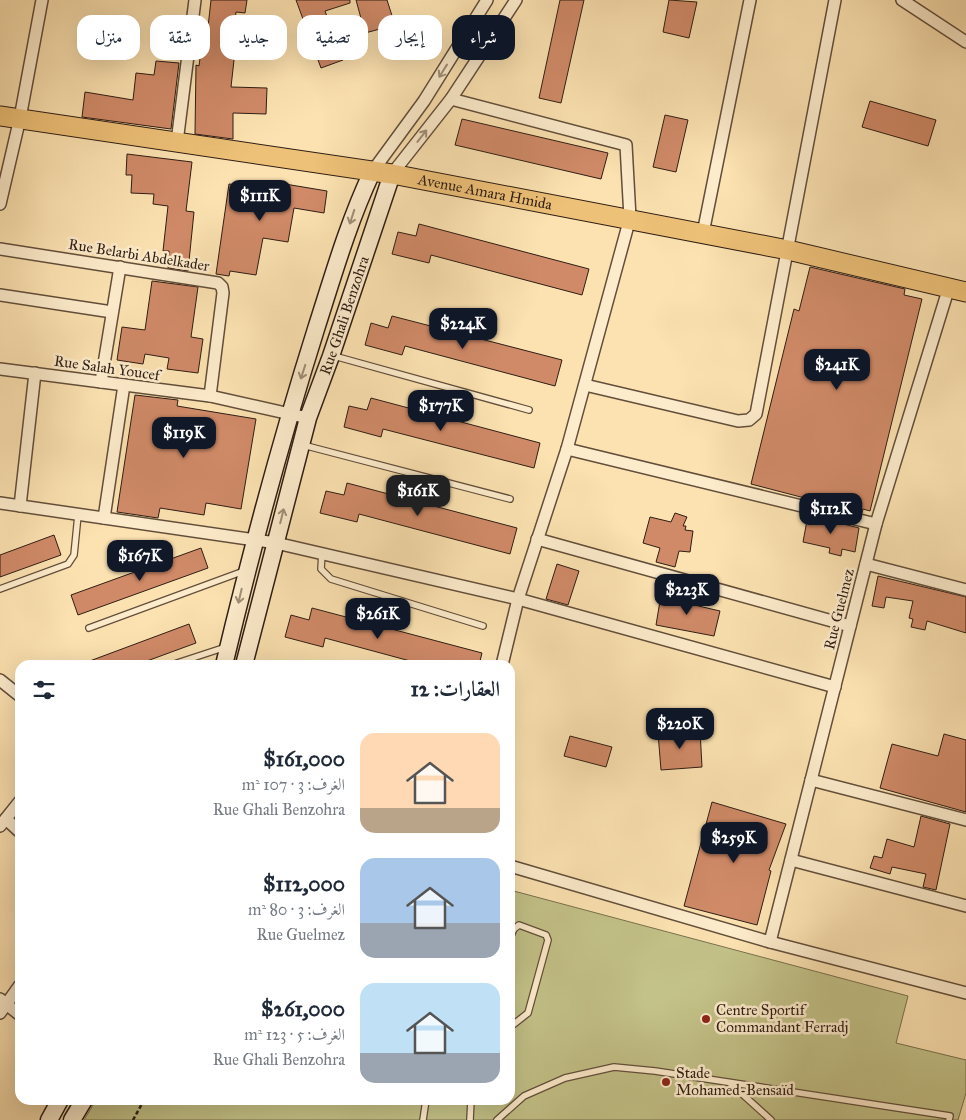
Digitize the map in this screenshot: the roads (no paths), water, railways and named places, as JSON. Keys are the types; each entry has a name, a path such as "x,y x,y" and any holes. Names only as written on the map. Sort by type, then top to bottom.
{"main road":[{"name":"Avenue Amara Hmida","path":"0,116 392,174 630,218 788,250 958,289"},
{"name":"Rue Ghali Benzohra","path":"225,660 254,540 289,414 355,208 372,172"},
{"name":"Rue Ghali Benzohra","path":"245,660 308,418 332,356 392,174"},
{"path":"49,1120 57,1105"},
{"path":"72,1120 81,1105"}],"street":[{"path":"0,204 20,118 42,0"},
{"path":"177,142 195,0"},
{"name":"Rue Ghali Benzohra","path":"372,172 424,101 487,0"},
{"name":"Rue Ghali Benzohra","path":"392,174 450,99 516,0"},
{"path":"703,233 750,0"},
{"path":"585,385 738,421 749,420 756,414 835,0"},
{"path":"902,0 966,42"},
{"path":"450,99 626,144 630,218 567,449 518,599 503,660"},
{"name":"Rue Belarbi Abdelkader","path":"0,249 218,283 222,287 210,396"},
{"path":"101,382 120,267"},
{"name":"Rue Guelmez","path":"770,942 876,524 958,289"},
{"path":"0,295 112,312"},
{"name":"Rue Salah Youcef","path":"0,369 210,396 308,418"},
{"path":"20,506 35,373"},
{"path":"104,518 124,385"},
{"path":"567,449 876,524"},
{"path":"0,503 276,542 518,599 835,687"},
{"path":"537,539 850,626"},
{"path":"866,564 966,590"},
{"path":"0,680 15,692"},
{"path":"811,780 966,820"},
{"path":"15,807 3,823 15,829"},
{"path":"791,860 966,906"},
{"path":"515,867 770,942 966,993"},
{"path":"15,991 2,1005 15,1012"}],"lane":[{"path":"332,356 529,410"},
{"path":"301,445 510,499"},
{"path":"0,590 68,564 74,556 78,515"},
{"path":"322,554 321,569 331,579 483,626"},
{"path":"89,628 246,571"},
{"path":"186,660 228,646"},
{"path":"515,928 519,925 546,935 548,940 528,1013 515,1023"},
{"path":"515,1104 524,1096 565,1078 614,1067 655,1071 950,1116 949,1120"},
{"path":"728,1082 771,1120"},
{"path":"423,1120 425,1105"},
{"path":"470,1120 472,1105"},
{"path":"497,1120 514,1105"}],"place":[{"name":"Centre Sportif Commandant Ferradj","path":"706,1019"},
{"name":"Stade Mohamed-Bensaïd","path":"666,1082"}]}
